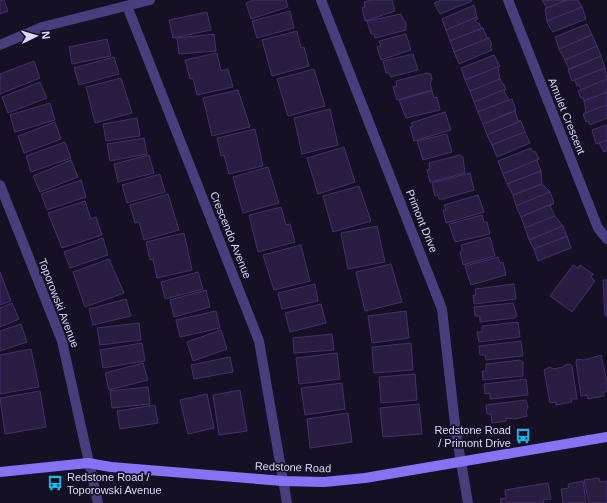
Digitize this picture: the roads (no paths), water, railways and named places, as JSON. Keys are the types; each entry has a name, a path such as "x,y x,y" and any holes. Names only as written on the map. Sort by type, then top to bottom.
{"street":[{"path":"0,45 42,27 150,0"},
{"name":"Primont Drive","path":"321,0 442,309 461,462 468,503"},
{"name":"Amulet Crescent","path":"508,0 598,228 607,239"},
{"name":"Crescendo Avenue","path":"127,6 259,341 287,503"},
{"name":"Toporowski Avenue","path":"0,185 62,341 98,503"},
{"name":"Redstone Road","path":"0,472 88,463 111,467 283,481 344,480 607,437"}],"place":[{"name":"Redstone Road / Primont Drive","path":"523,436"},
{"name":"Redstone Road / Toporowski Avenue","path":"55,483"}]}
